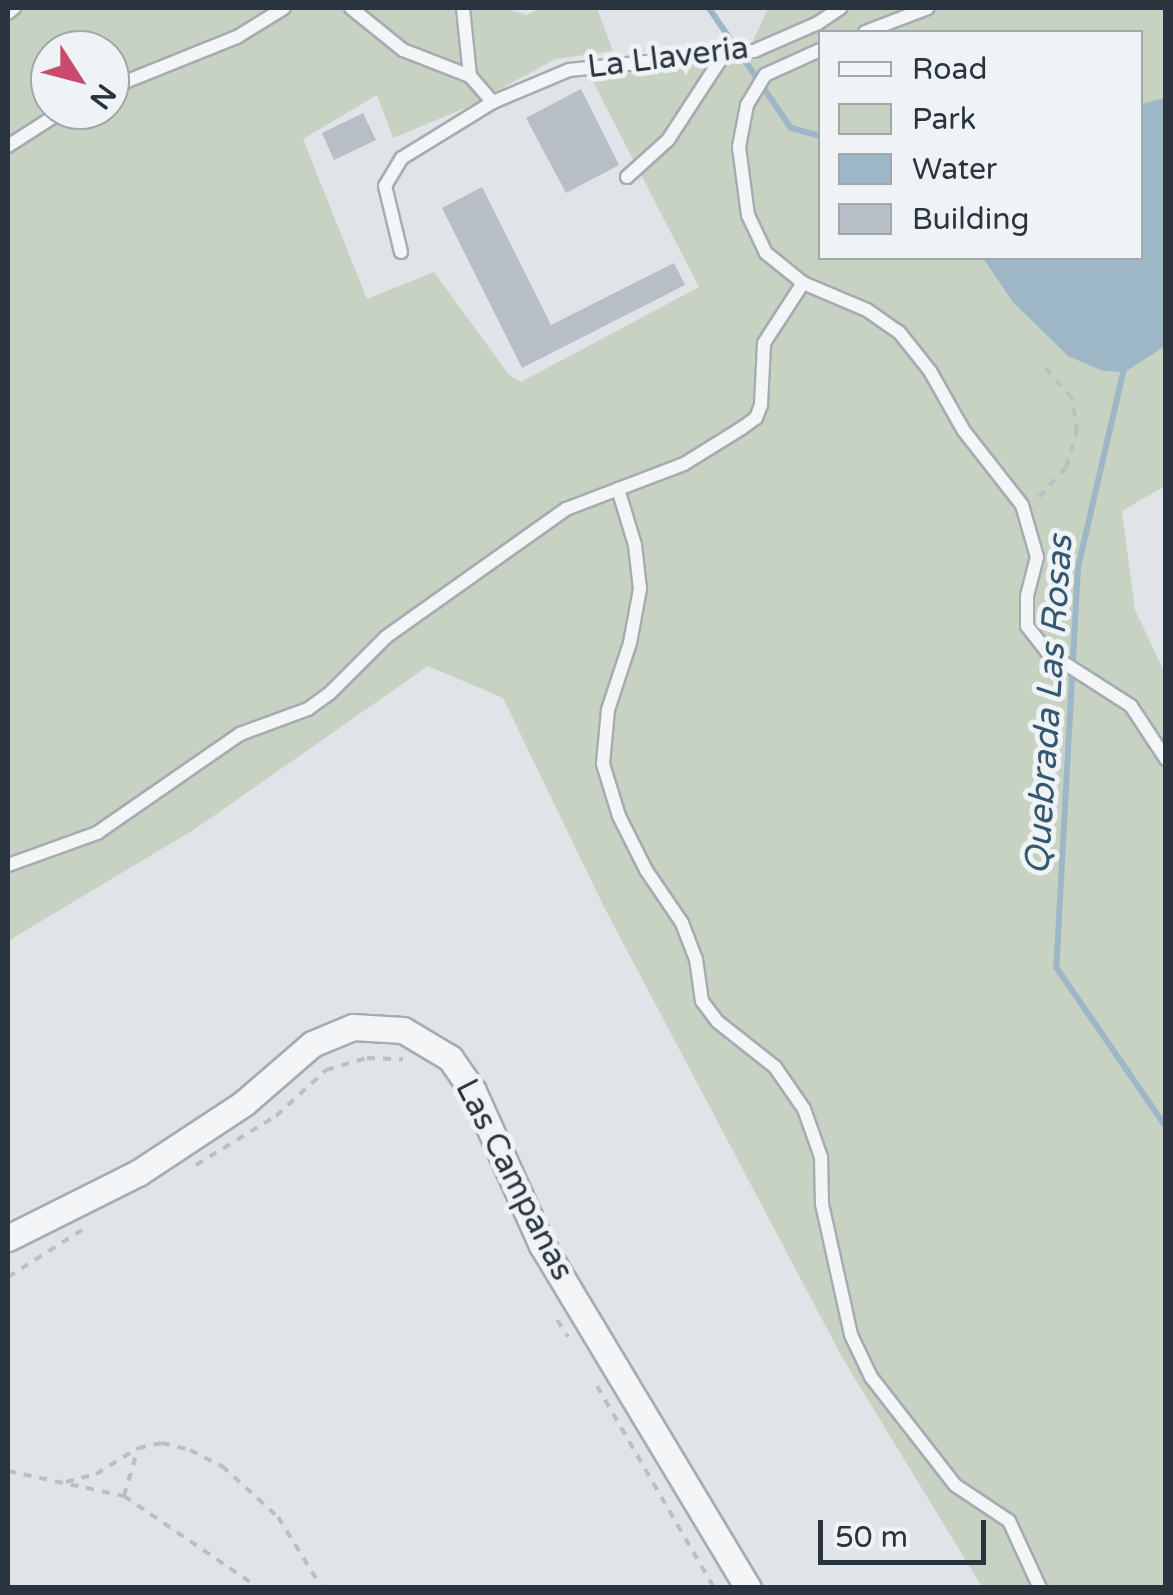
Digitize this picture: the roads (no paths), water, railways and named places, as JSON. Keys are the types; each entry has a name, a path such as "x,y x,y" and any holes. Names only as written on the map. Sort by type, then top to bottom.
{"street":[{"name":"Las Campanas","path":"8,1238 138,1173 244,1103 312,1044 353,1026 404,1030 450,1058 473,1091 542,1245 748,1588"}],"lane":[{"path":"8,13 14,8"},
{"path":"130,80 237,37 284,8"},
{"path":"351,8 403,50 470,76 493,102"},
{"path":"464,8 470,76"},
{"name":"La Llaveria","path":"401,252 384,186 402,158 493,102 569,70 754,51 818,23 840,8"},
{"path":"870,30 928,8"},
{"path":"818,51 765,75 746,105 739,147 748,215 766,252 803,282 867,310 899,332 930,371 964,431 1022,506 1037,556 1027,596 1027,626 1047,652 1131,706 1166,759"},
{"path":"627,177 668,140 724,54"},
{"path":"8,146 33,130"},
{"path":"8,865 97,833 240,734 308,709 330,693 386,637 566,509 684,464 756,418 761,405 764,344 803,282"},
{"path":"618,489 635,545 640,589 606,728 603,764 619,816 646,870 682,923 696,959 702,1002 718,1022 775,1068 804,1109 821,1157 822,1204 850,1334 870,1377 955,1485 1008,1521 1040,1588"}],"water":[{"path":"1165,98 1165,346 1125,372 1103,371 1068,356 1012,301 984,260 1143,260 1143,104"}],"waterway":[{"path":"709,8 791,128 818,135"},
{"name":"Quebrada Las Rosas","path":"1125,364 1078,567 1056,967 1166,1127"}]}
